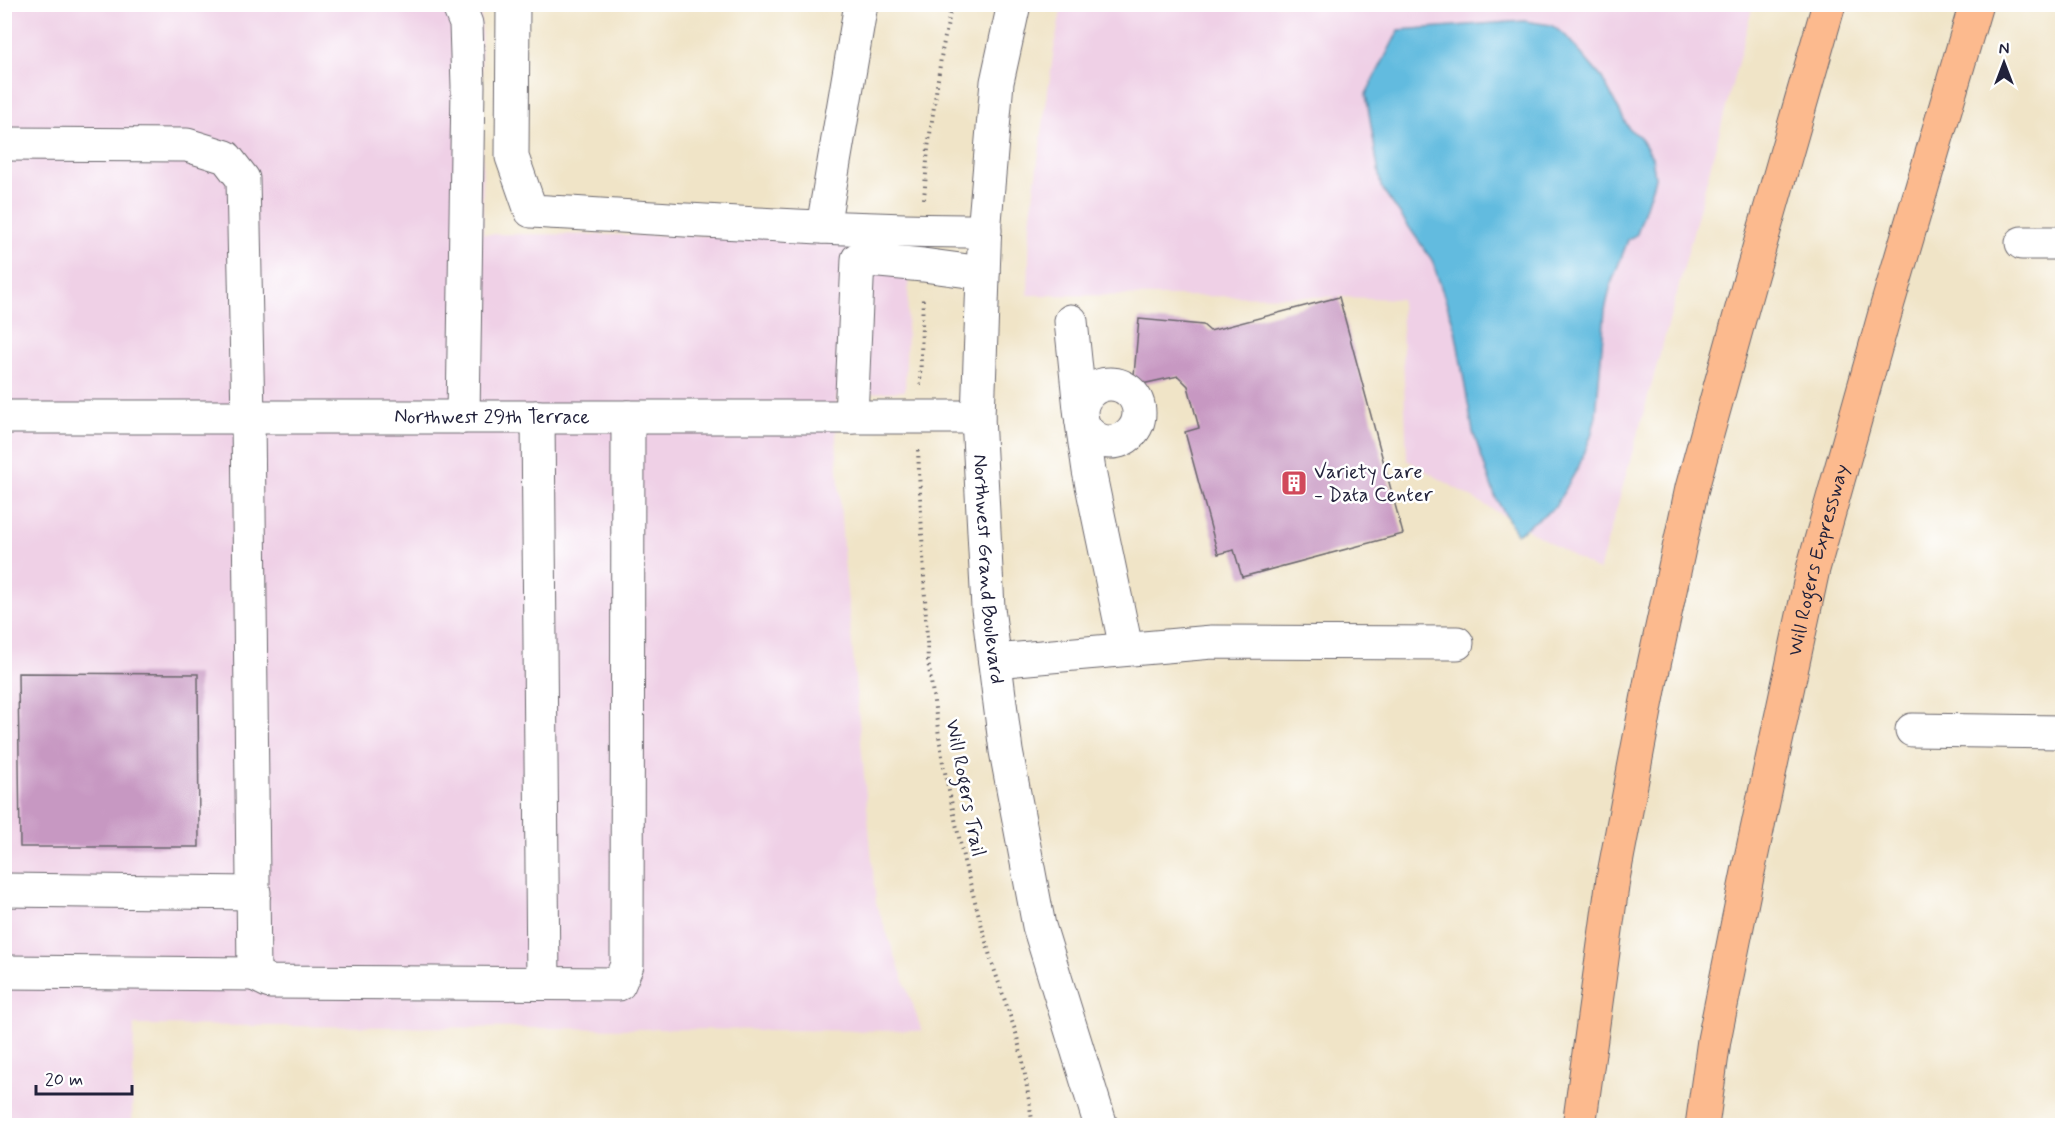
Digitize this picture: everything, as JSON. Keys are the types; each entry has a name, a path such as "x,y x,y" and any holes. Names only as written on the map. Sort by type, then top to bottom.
{"highway":[{"path":"1580,1125 1613,879 1652,674 1692,488 1829,4"},
{"name":"Will Rogers Expressway","path":"1702,1125 1714,1040 1743,894 1814,569 1887,306 1976,4"}],"street":[{"path":"458,4 466,24 468,86 464,417"},
{"path":"513,4 512,157 531,211 823,227 985,231"},
{"path":"823,227 861,4"},
{"name":"Northwest Grand Boulevard","path":"1014,4 997,82 983,273 978,417 988,608 1006,751 1039,926 1101,1125"},
{"path":"4,144 187,145 226,157 243,179 254,974"},
{"path":"2022,243 2062,243"},
{"path":"851,417 858,259 983,273"},
{"path":"1071,321 1089,471 1126,648"},
{"name":"Northwest 29th Terrace","path":"4,417 978,417"},
{"path":"538,417 543,983"},
{"path":"4,972 254,974 270,981 619,984 627,965 628,417"},
{"path":"995,662 1126,648 1212,642 1457,643"},
{"path":"1912,730 2062,732"},
{"path":"4,890 254,893"}],"path":[{"path":"924,188 942,51 952,4"},
{"path":"920,380 923,295"},
{"name":"Will Rogers Trail","path":"918,447 928,661 943,763 964,861 991,960 1018,1042 1033,1125"}],"shaded area":[{"path":"5,5 481,5 483,234 836,236 910,240 905,391 837,395 836,438 843,548 876,903 922,1031 134,1025 132,1125 5,1126"},
{"path":"1062,5 1753,5 1676,297 1599,571 1407,460 1401,299 1028,295 1030,223"}],"water":[{"path":"1524,21 1551,25 1566,36 1602,78 1629,129 1640,137 1652,157 1655,178 1637,234 1628,240 1611,284 1605,310 1596,416 1591,436 1579,466 1555,507 1517,534 1496,499 1473,432 1455,329 1432,260 1381,187 1366,94 1399,30"}],"building":[{"name":"Variety Care - Data Center","path":"1339,297 1403,534 1242,577 1234,550 1218,554 1185,432 1199,428 1188,386 1178,376 1133,386 1139,319 1203,325 1210,331"},
{"path":"18,673 198,674 199,847 20,847"}],"place":[{"name":"Variety Care - Data Center","path":"1294,483"}]}
